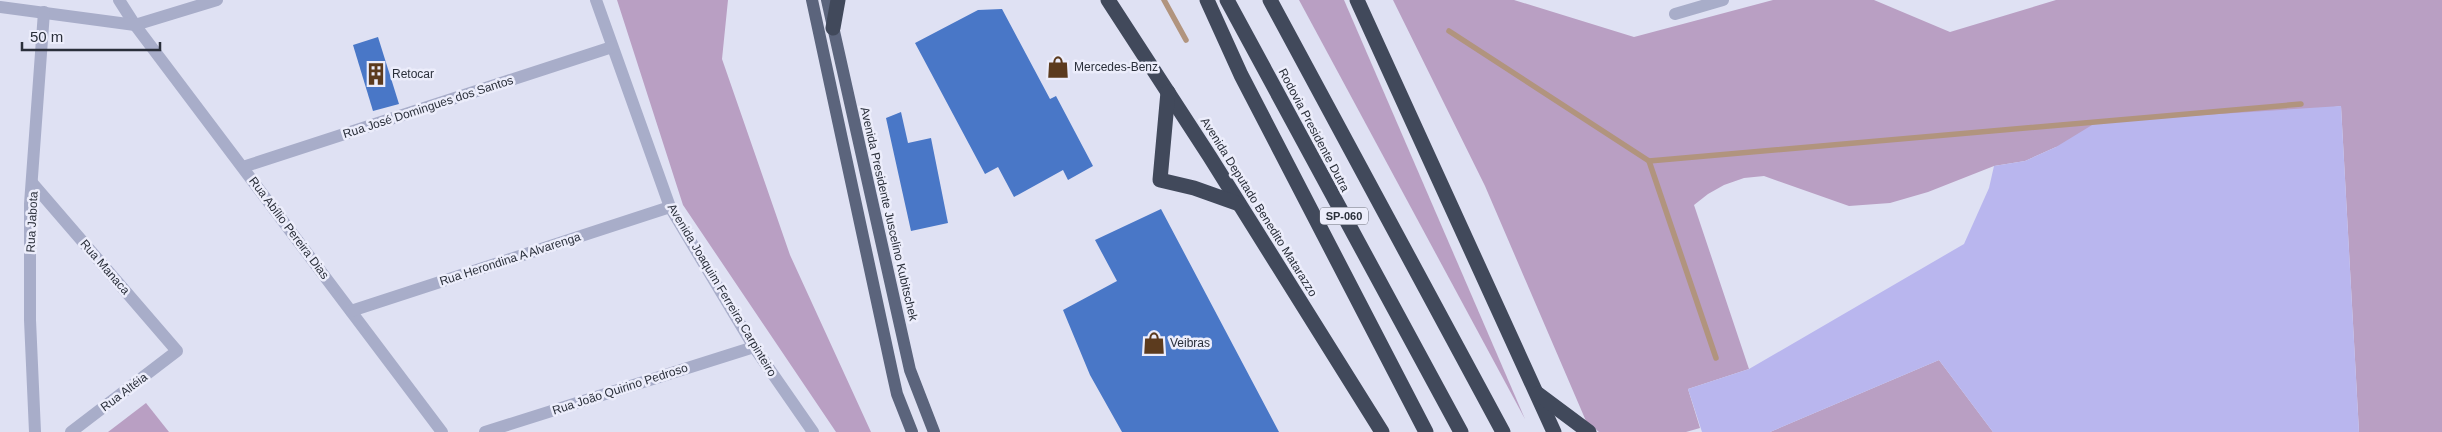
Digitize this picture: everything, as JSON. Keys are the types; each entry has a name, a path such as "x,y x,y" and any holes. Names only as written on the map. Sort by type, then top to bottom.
{"highway":[{"path":"833,28 838,0"},
{"name":"Avenida Deputado Benedito Matarazzo","path":"1108,0 1382,432"},
{"path":"1207,0 1241,74 1426,432"},
{"name":"Rodovia Presidente Dutra","path":"1227,0 1461,432"},
{"name":"Rodovia Presidente Dutra","path":"1270,0 1503,432"},
{"path":"1357,0 1554,432"},
{"path":"1168,92 1160,180 1194,188 1239,204"},
{"path":"1535,392 1590,432"}],"main road":[{"path":"812,0 897,394 912,432"},
{"name":"Avenida Presidente Juscelino Kubitschek","path":"827,0 910,370 934,432"}],"street":[{"name":"Rua Abílio Pereira Dias","path":"119,0 135,25 442,432"},
{"path":"0,6 135,25 217,0"},
{"name":"Avenida Joaquim Ferreira Carpinteiro","path":"596,0 670,207 754,347 813,432"},
{"path":"1674,14 1723,0"},
{"name":"Rua Jabota","path":"35,432 30,320 30,204 34,184 44,12"},
{"name":"Rua José Domingues dos Santos","path":"243,167 612,47"},
{"name":"Rua Manaca","path":"34,184 177,351"},
{"name":"Rua Herondina A Alvarenga","path":"350,310 670,207"},
{"name":"Rua João Quirino Pedroso","path":"485,432 754,347"},
{"name":"Rua Altéia","path":"71,432 177,351"}],"shaded area":[{"path":"617,0 728,0 722,59 790,255 871,432 836,432 683,205"},
{"path":"1299,0 1344,0 1525,419"},
{"path":"1393,0 1514,0 1634,37 1773,0 1874,0 1950,32 2056,0 2442,0 2442,432 2359,432 2341,106 2056,147 2025,161 1994,166 1928,192 1890,203 1849,206 1764,176 1744,178 1724,185 1694,205 1749,369 1688,389 1700,428 1686,432 1599,432 1586,421 1485,186"},
{"path":"1939,360 1993,432 1770,432"},
{"path":"146,403 169,432 108,432"}],"sand":[{"path":"2341,106 2359,432 1993,432 1939,360 1770,432 1702,432 1688,389 1749,369 1964,244 1989,188 1994,166 2025,161 2056,147 2097,122"}],"building":[{"path":"1002,9 1050,99 1056,96 1093,166 1068,180 1063,170 1014,197 998,167 985,174 915,43 978,10"},
{"name":"Retocar","path":"378,37 399,104 373,111 353,45"},
{"path":"901,112 908,143 931,138 948,223 911,231 886,118"},
{"name":"Veibras","path":"1161,209 1279,432 1122,432 1090,375 1063,310 1117,281 1095,240"}],"waterway":[{"path":"1164,0 1186,40"},
{"path":"1449,31 1649,161 1716,358"},
{"path":"1649,161 2301,104"}],"place":[{"name":"Mercedes-Benz","path":"1058,67"},
{"name":"Retocar","path":"376,74"},
{"name":"Veibras","path":"1154,343"}]}
